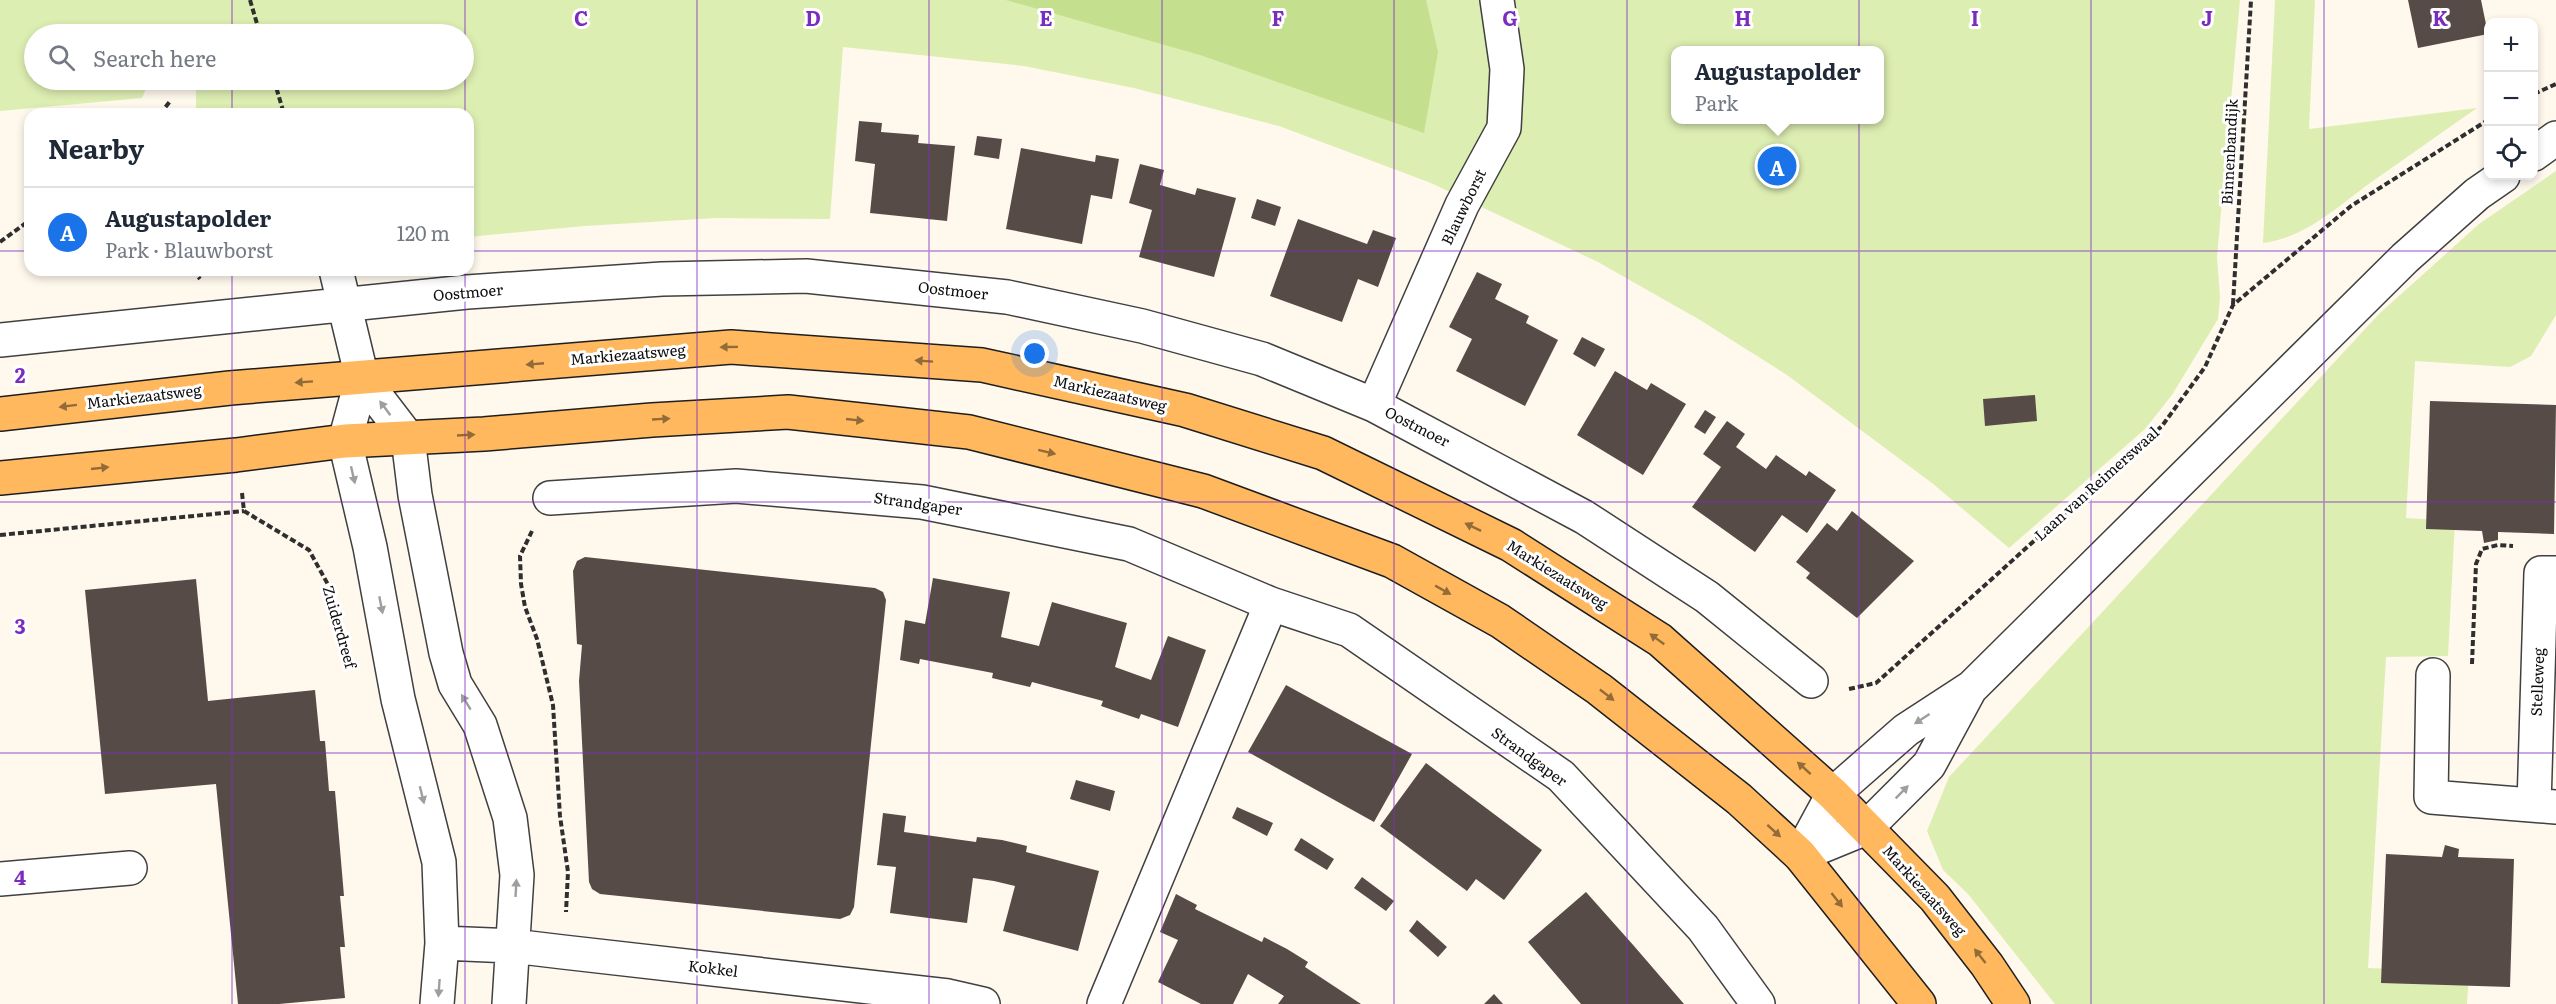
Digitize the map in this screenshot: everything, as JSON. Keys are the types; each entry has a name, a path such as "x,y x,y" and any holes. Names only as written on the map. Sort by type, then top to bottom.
{"main road":[{"name":"Markiezaatsweg","path":"0,414 230,388 730,346 982,365 1185,410 1323,453 1511,545 1660,640 1833,794 1935,898 1987,965 2013,1004"},
{"path":"0,478 236,455 345,441 788,412 969,432 1203,491 1392,561 1500,621 1599,688 1739,799 1800,855 1919,1004"}],"street":[{"name":"Blauwborst","path":"1374,405 1462,205 1504,128 1507,69 1497,0"},
{"path":"2538,151 2556,138"},
{"path":"1800,855 1833,794 1906,729 1972,687 2405,258 2477,194 2498,180"},
{"path":"338,276 362,378 408,438 415,495 446,653 455,684 480,725 510,818 517,875 509,1004"},
{"name":"Oostmoer","path":"0,339 467,292 662,279 806,276 1007,297 1142,326 1262,359 1374,405 1584,517 1707,597 1810,681"},
{"path":"362,378 345,441 370,547 398,699 439,861 442,944 437,1004"},
{"name":"Strandgaper","path":"550,498 736,486 922,502 1129,544 1271,604 1349,630 1561,776 1703,928 1758,1004"},
{"name":"Stelleweg","path":"2433,675 2431,798 2545,806 2541,573 2556,573"},
{"path":"1104,1004 1271,604"},
{"path":"1800,855 1866,828 1929,765 1972,687"},
{"path":"0,879 130,868"},
{"name":"Kokkel","path":"442,944 513,946 984,1004"}],"path":[{"path":"250,0 257,24"},
{"name":"Binnenbandijk","path":"2233,305 2251,0"},
{"path":"2538,92 2556,84"},
{"path":"277,90 283,108"},
{"path":"165,108 171,100"},
{"name":"Laan van Reimerswaal","path":"1810,681 1849,690 1876,683 2162,426 2205,367 2233,305 2351,206 2484,123"},
{"path":"0,242 24,224"},
{"path":"0,535 244,511 236,455"},
{"path":"550,498 520,556 525,607 537,639 553,705 560,816 568,872 563,952"},
{"name":"Zuiderdreef","path":"244,511 309,550 331,590 349,663"},
{"path":"2433,675 2472,675 2476,564 2482,549 2498,545 2520,546"}],"green space":[{"path":"0,0 2240,0 2217,257 2220,298 2218,319 2172,395 2145,429 2009,548 1932,483 1787,375 1700,320 1598,262 1431,183 1279,126 1134,88 1024,66 843,47 830,219 716,218 584,226 474,236 474,108 196,108 195,90 474,90 474,24 24,24 24,90 146,90 142,98 0,111"},
{"path":"1006,0 1426,0 1438,52 1424,133 1200,55"},
{"path":"2275,0 2315,0 2309,129 2477,108 2320,220 2293,235 2263,243"},
{"path":"2556,171 2556,315 2531,356 2510,367 2415,361 2406,518 2455,521 2448,656 2386,657 2368,968 2469,972 2467,1004 2055,1004 1968,894 1943,870 1927,831 1949,777 2379,314 2479,224"}],"building":[{"path":"2408,0 2481,0 2485,18 2484,35 2418,48"},
{"path":"859,121 882,123 881,132 919,135 918,143 955,146 947,221 870,213 875,164 855,161"},
{"path":"977,136 1002,139 999,159 974,155"},
{"path":"1021,148 1095,162 1096,155 1119,159 1112,199 1091,195 1082,244 1006,229"},
{"path":"1140,164 1164,170 1160,185 1195,195 1197,188 1236,198 1214,277 1139,257 1152,210 1129,203"},
{"path":"1257,199 1281,207 1275,226 1251,218"},
{"path":"1298,219 1367,244 1373,230 1396,238 1378,287 1358,279 1342,322 1270,296"},
{"path":"1477,272 1502,284 1495,299 1529,316 1526,323 1558,340 1525,406 1456,371 1472,339 1449,327"},
{"path":"1582,337 1605,349 1595,367 1573,354"},
{"path":"1615,371 1647,390 1651,383 1686,404 1643,475 1577,435"},
{"path":"2035,395 2037,421 1985,426 1983,399"},
{"path":"2430,401 2556,405 2554,534 2498,532 2498,540 2484,543 2482,531 2426,529"},
{"path":"1705,410 1716,417 1705,434 1694,427"},
{"path":"1727,421 1745,434 1736,447 1766,469 1776,455 1806,476 1809,471 1836,490 1807,533 1782,515 1755,552 1692,507 1721,467 1703,454"},
{"path":"1852,511 1914,561 1857,618 1806,578 1810,573 1796,562 1827,523 1837,531"},
{"path":"585,557 875,588 883,592 886,600 854,907 850,915 840,919 600,894 592,889 589,882 579,681 582,645 577,644 573,571 577,561"},
{"path":"933,578 1010,592 1001,637 1039,646 1052,602 1127,623 1115,667 1151,680 1168,636 1206,650 1178,727 1141,714 1139,719 1101,706 1103,701 1032,682 1030,687 992,678 993,673 920,659 919,664 900,660 905,620 925,624"},
{"path":"196,579 208,701 315,690 320,741 325,741 329,791 335,791 344,896 340,896 345,947 340,947 345,998 279,1004 238,1004 216,784 105,794 85,590"},
{"path":"1286,685 1412,754 1374,822 1248,752"},
{"path":"1426,763 1542,850 1504,900 1476,879 1467,891 1380,826"},
{"path":"1076,780 1115,791 1110,811 1070,799"},
{"path":"1237,807 1273,823 1267,836 1232,818"},
{"path":"883,813 906,816 904,832 976,842 977,837 1002,840 1027,846 1026,852 1099,871 1078,951 1003,931 1015,886 994,881 973,878 967,923 890,913 896,867 877,865"},
{"path":"1301,838 1334,859 1327,870 1294,850"},
{"path":"2445,845 2459,849 2458,857 2514,859 2510,987 2381,983 2386,854 2442,857"},
{"path":"1362,877 1394,901 1386,911 1354,888"},
{"path":"1586,892 1684,1004 1581,1004 1528,942"},
{"path":"1176,894 1197,905 1195,909 1262,942 1264,937 1287,949 1308,962 1305,967 1361,1004 1278,1004 1284,996 1248,974 1233,1004 1201,1004 1158,982 1178,940 1160,932"},
{"path":"1417,920 1447,947 1438,957 1409,931"},
{"path":"1494,994 1503,1004 1484,1004"}],"place":[{"name":"Augustapolder","path":"1777,166"}]}
